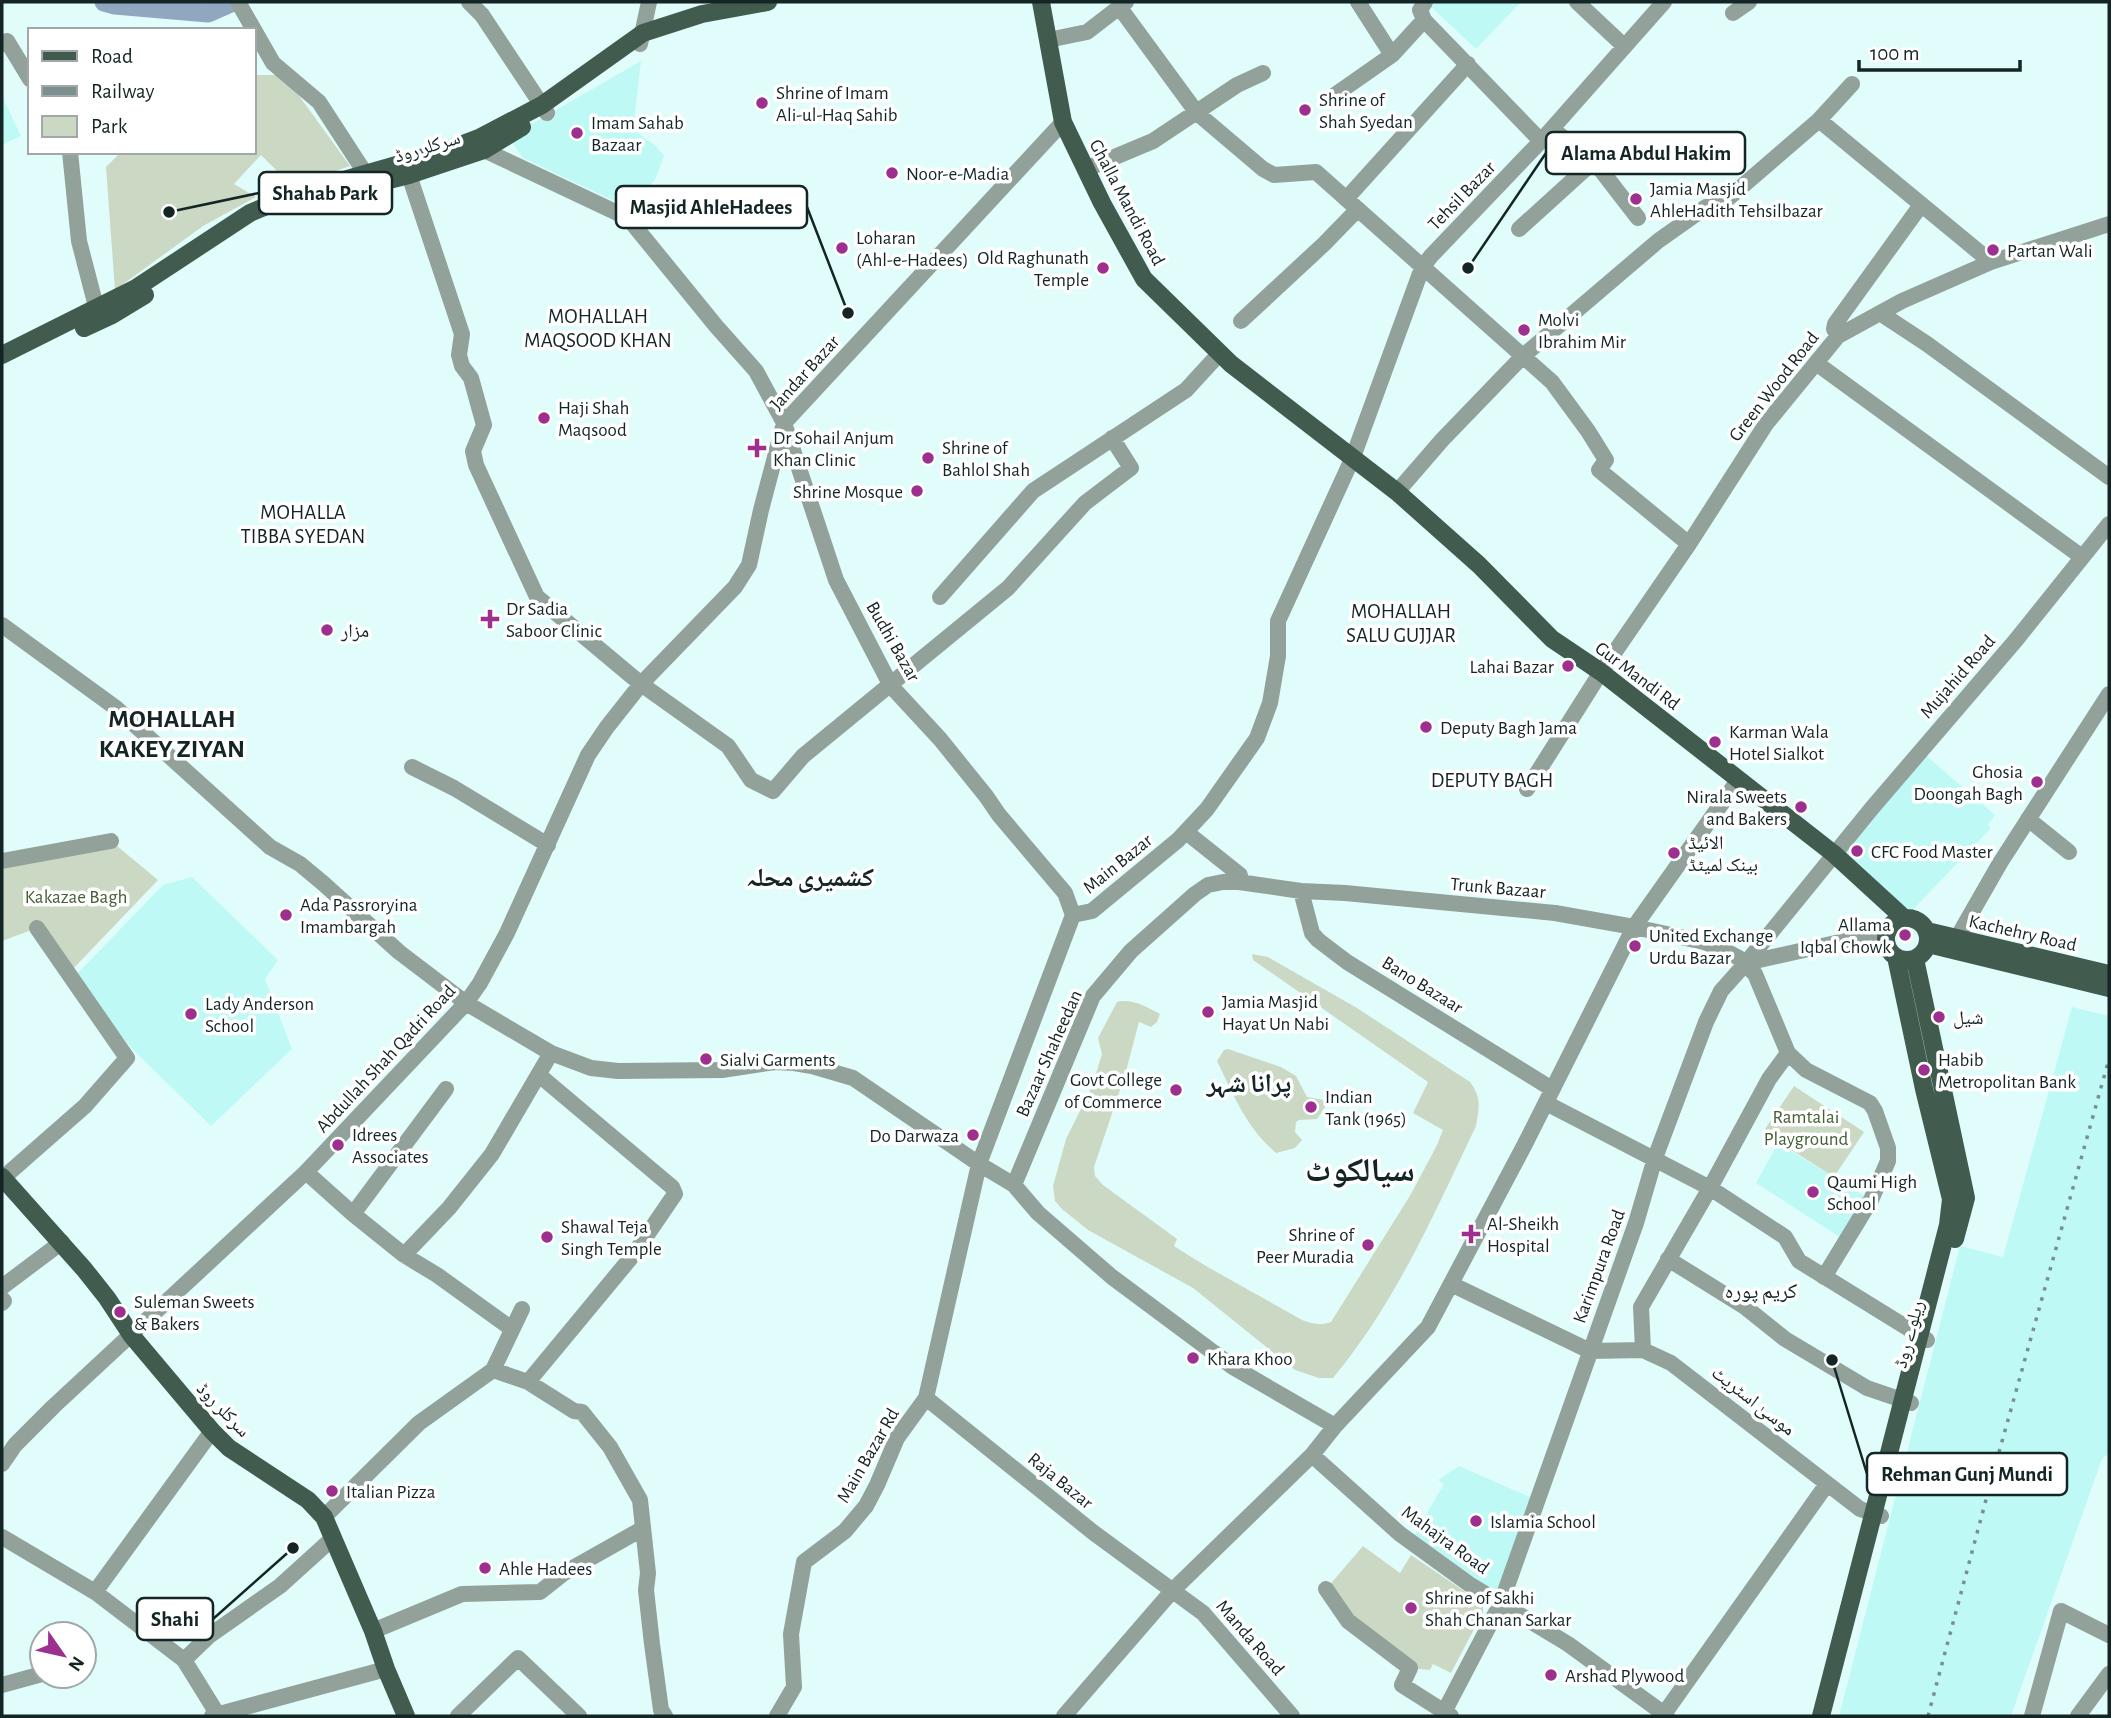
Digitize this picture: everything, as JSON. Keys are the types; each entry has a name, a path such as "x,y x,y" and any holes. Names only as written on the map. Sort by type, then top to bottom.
{"main road":[{"name":"سرکلر روڈ","path":"2,355 98,314 112,315 256,222 300,203 479,138 577,94 642,39 661,28 702,14 768,2"},
{"name":"Ghalla Mandi Road","path":"1041,2 1063,121 1102,203 1144,279 1231,364 1353,457"},
{"name":"سرکلر روڈ","path":"369,178 409,175 484,150 544,109"},
{"name":"سرکلر روڈ","path":"2,366 98,314"},
{"name":"Gur Mandi Rd","path":"1353,457 1479,565 1552,639 1601,672 1834,854 1905,919"},
{"path":"1898,921 1918,921 1927,938 1920,956 1905,958 1890,951 1887,944 1889,931 1898,921"},
{"name":"Kachehry Road","path":"1927,938 1957,938 2109,974"},
{"name":"Kachehry Road","path":"1927,938 2109,988"},
{"name":"ریلوے روڈ","path":"1827,1716 1923,1338 1966,1198 1905,958"},
{"name":"سرکلر روڈ","path":"2,1177 62,1242 107,1298 132,1336 212,1431 229,1448 308,1500 324,1517 407,1716"},
{"path":"1821,1716 1877,1515"}],"street":[{"path":"238,2 253,28"},
{"path":"469,2 482,15 544,109"},
{"path":"642,39 649,2"},
{"path":"1358,2 1392,55"},
{"path":"1425,2 1420,10 1424,20 1547,135 1594,161 1638,218"},
{"path":"1577,2 1624,46"},
{"name":"Tehsil Bazar","path":"1353,457 1422,268 1430,256 1547,135 1664,2"},
{"path":"1733,13 1749,2"},
{"path":"1048,40 1087,32 1124,5 1196,113 1263,169 1275,175 1316,172 1552,382 1606,460 1599,470 1689,544"},
{"path":"1332,97 1392,55 1424,20"},
{"path":"256,33 273,63 320,102 369,178"},
{"path":"2,44 7,41 28,76"},
{"path":"1241,321 1324,244 1352,204 1468,64"},
{"path":"1086,170 1153,141 1237,85 1263,73"},
{"path":"1397,492 1442,440 1522,357 1658,241 1706,207 1724,202 1819,120 1852,84"},
{"path":"1819,120 1991,262"},
{"name":"Jandar Bazar","path":"641,684 735,587 749,565 784,423 1063,121"},
{"name":"Budhi Bazar","path":"484,150 628,218 756,371 784,423 836,580 891,686 940,739 1065,893 1073,915"},
{"path":"70,154 79,241 98,314"},
{"path":"1519,229 1594,161"},
{"path":"409,175 462,334 459,355 462,366 471,378 484,425 473,451 475,465 537,597 641,684 728,746 751,780 773,791 803,756 1008,588 1085,503 1131,468 1111,438"},
{"path":"1838,336 1834,330 1835,324 1921,205"},
{"name":"Green Wood Road","path":"1527,789 1601,672 1689,544 1766,424 1838,336 1902,301 1991,262 2109,224"},
{"path":"1880,313 1927,344 2109,477"},
{"path":"940,597 1033,491 1186,390 1220,353"},
{"path":"1816,363 2082,557"},
{"name":"Main Bazar","path":"926,1398 979,1164 1073,915 1092,911 1178,840 1207,809 1257,738 1270,703 1278,656 1278,621 1353,457"},
{"name":"Mujahid Road","path":"1834,854 2016,640 2082,557 2103,542 2109,524"},
{"path":"2,625 116,708 270,847 300,864 399,952 466,1003 551,1053 591,1068 618,1071 722,1070 775,1062 812,1066 853,1078 1014,1185 1038,1213 1112,1277 1233,1367 1335,1426"},
{"name":"Abdullah Shah Qadri Road","path":"2,1464 15,1445 54,1406 306,1172 466,1003 496,956 589,755 641,684"},
{"path":"1957,938 2000,863 2109,694"},
{"path":"412,766 548,845"},
{"path":"1063,1716 1174,1590 1312,1455 1335,1426 1428,1327 1634,927 1739,779"},
{"path":"2028,819 2069,852"},
{"path":"1185,832 1240,875 1239,882"},
{"path":"2,861 111,841"},
{"name":"Karimpura Road","path":"1446,1714 1501,1603 1636,1223 1655,1158 1706,1022 1721,991 1834,854"},
{"name":"Trunk Bazaar","path":"1239,882 1301,891 1555,913 1704,942 1746,963"},
{"name":"Bazaar Shaheedan","path":"1014,1185 1093,996 1131,951 1195,894 1208,885 1239,882"},
{"name":"Bano Bazaar","path":"1301,891 1312,933 1347,961 1549,1096 1710,1188 1785,1237 1798,1261 1923,1338"},
{"path":"2,1177 85,1106 127,1058 37,928"},
{"path":"1824,1277 1871,1200 1888,1161 1888,1148 1870,1103 1806,1070 1788,1054 1755,974 1746,963 1889,931"},
{"path":"404,1255 449,1208 492,1154 551,1053"},
{"path":"1643,1350 1641,1307 1769,1079 1788,1054"},
{"path":"528,1382 634,1254 675,1194 672,1187 539,1075"},
{"path":"353,1214 446,1089"},
{"path":"306,1172 404,1255 512,1328"},
{"path":"2,1287 62,1242"},
{"path":"1668,1259 1745,1307 1785,1339 1867,1388 1907,1402"},
{"path":"1451,1284 1590,1351"},
{"path":"324,1517 419,1423 493,1370 522,1310"},
{"name":"موسیٰ اسٹریٹ","path":"1590,1351 1643,1350 1671,1363 1860,1509 1877,1515"},
{"path":"493,1370 528,1382 574,1411 582,1412 610,1447 640,1500 652,1644 661,1710 665,1716"},
{"name":"Raja Bazar","path":"926,1398 1094,1533 1174,1590"},
{"name":"Main Bazar Rd","path":"777,1716 794,1687 791,1634 804,1562 845,1531 866,1506 897,1438 926,1398"},
{"path":"95,1592 212,1431"},
{"path":"2,1433 15,1445"},
{"name":"Mahajra Road","path":"1312,1455 1399,1534 1469,1584 1568,1644 1665,1715"},
{"path":"1665,1715 1827,1484"},
{"path":"373,1630 462,1594 540,1592 564,1573 642,1529"},
{"path":"2,1537 95,1592 184,1660 215,1715 386,1669"},
{"path":"184,1660 209,1636 280,1586 333,1538"},
{"path":"1326,1589 1348,1621 1410,1668 1402,1685 1446,1714"},
{"name":"Manda Road","path":"1174,1590 1203,1613 1292,1716"},
{"path":"2032,1716 2061,1611 2109,1635"},
{"path":"457,1716 518,1658 579,1716"},
{"path":"2078,1716 2109,1674"},
{"path":"2,1685 28,1678"}],"shaded area":[{"path":"1521,2 1476,49 1428,4"},
{"name":"Imam Sahab Bazaar","path":"641,61 633,130 655,145 664,156 655,180 629,208 523,158 509,137"},
{"path":"2,96 21,136 2,145"},
{"path":"1922,752 1995,815 1988,825 1991,828 1907,916 1838,853"},
{"name":"Lady Anderson School","path":"192,877 278,960 265,979 292,1049 211,1126 132,1049 74,977 163,885"},
{"path":"2072,1007 2109,1016 2109,1453 2102,1459 2011,1716 1839,1716 1960,1246 2003,1257"},
{"name":"Qaumi High School","path":"1778,1143 1871,1200 1846,1241 1756,1183"},
{"name":"Islamia School","path":"1459,1466 1537,1500 1501,1603 1410,1542 1444,1484 1438,1480"}],"green space":[{"path":"256,75 284,75 350,166 292,186 261,155 234,184 256,197 203,226 115,290 106,167 119,154 256,154"},
{"name":"Kakazae Bagh","path":"111,841 158,880 70,972 37,928 2,941 2,857"},
{"path":"1252,954 1268,957 1357,1008 1470,1082 1478,1098 1476,1126 1412,1256 1376,1319 1333,1378 1319,1378 1295,1370 1193,1288 1088,1230 1055,1201 1053,1186 1066,1139 1092,1087 1102,1054 1098,1038 1117,1002 1128,1001 1144,1006 1160,1014 1151,1027 1139,1022 1125,1075 1094,1167 1095,1176 1103,1185 1177,1239 1174,1246 1190,1256 1302,1320 1316,1324 1331,1322 1411,1194 1443,1130 1413,1113 1428,1082 1253,960"},
{"path":"1228,1049 1281,1067 1296,1076 1307,1097 1329,1101 1317,1119 1296,1122 1295,1132 1302,1140 1295,1148 1276,1153 1249,1122 1217,1061 1224,1050"},
{"name":"Ramtalai Playground","path":"1794,1086 1864,1132 1834,1177 1763,1132"},
{"name":"Shrine of Sakhi Shah Chanan Sarkar","path":"1363,1546 1400,1573 1411,1555 1483,1604 1483,1612 1451,1673 1433,1664 1430,1670 1410,1668 1348,1621 1326,1589"}],"waterway":[{"path":"104,2 208,13 233,2"}],"railway":[{"path":"1928,1716 2109,1059"}],"place":[{"name":"Shrine of Imam Ali-ul-Haq Sahib","path":"762,103"},
{"name":"Shrine of Shah Syedan","path":"1305,110"},
{"name":"Imam Sahab Bazaar","path":"577,133"},
{"name":"Noor-e-Madia","path":"892,173"},
{"name":"Jamia Masjid AhleHadith Tehsilbazar","path":"1636,199"},
{"name":"Shahab Park","path":"169,212"},
{"name":"Loharan (Ahl-e-Hadees)","path":"842,248"},
{"name":"Partan Wali","path":"1993,250"},
{"name":"Old Raghunath Temple","path":"1103,268"},
{"name":"Alama Abdul Hakim","path":"1468,268"},
{"name":"Masjid AhleHadees","path":"848,313"},
{"name":"Molvi Ibrahim Mir","path":"1524,330"},
{"name":"Haji Shah Maqsood","path":"544,418"},
{"name":"Dr Sohail Anjum Khan Clinic","path":"757,448"},
{"name":"Shrine of Bahlol Shah","path":"928,458"},
{"name":"Shrine Mosque","path":"917,491"},
{"name":"Dr Sadia Saboor Clinic","path":"490,619"},
{"name":"مزار","path":"327,630"},
{"name":"Lahai Bazar","path":"1568,666"},
{"name":"Deputy Bagh Jama","path":"1426,727"},
{"name":"Karman Wala Hotel Sialkot","path":"1715,742"},
{"name":"Ghosia Doongah Bagh","path":"2037,782"},
{"name":"Nirala Sweets and Bakers","path":"1801,807"},
{"name":"CFC Food Master","path":"1857,851"},
{"name":"الائیڈ بینک لمیٹڈ","path":"1674,853"},
{"name":"Ada Passroryina Imambargah","path":"286,915"},
{"name":"Allama Iqbal Chowk","path":"1905,935"},
{"name":"United Exchange Urdu Bazar","path":"1635,946"},
{"name":"Jamia Masjid Hayat Un Nabi","path":"1208,1012"},
{"name":"Lady Anderson School","path":"191,1014"},
{"name":"شیل","path":"1939,1017"},
{"name":"Sialvi Garments","path":"706,1059"},
{"name":"Habib Metropolitan Bank","path":"1924,1070"},
{"name":"Govt College of Commerce","path":"1176,1090"},
{"name":"Indian Tank (1965)","path":"1311,1107"},
{"name":"Do Darwaza","path":"973,1135"},
{"name":"Idrees Associates","path":"338,1145"},
{"name":"Qaumi High School","path":"1813,1192"},
{"name":"Al-Sheikh Hospital","path":"1471,1234"},
{"name":"Shawal Teja Singh Temple","path":"547,1237"},
{"name":"Shrine of Peer Muradia","path":"1368,1245"},
{"name":"Suleman Sweets & Bakers","path":"120,1312"},
{"name":"Khara Khoo","path":"1193,1358"},
{"name":"Rehman Gunj Mundi","path":"1832,1360"},
{"name":"Italian Pizza","path":"332,1491"},
{"name":"Islamia School","path":"1476,1521"},
{"name":"Shahi","path":"293,1548"},
{"name":"Ahle Hadees","path":"485,1568"},
{"name":"Shrine of Sakhi Shah Chanan Sarkar","path":"1411,1608"},
{"name":"Arshad Plywood","path":"1551,1675"}],"district":[{"name":"MOHALLAH MAQSOOD KHAN","path":"598,328"},
{"name":"MOHALLA TIBBA SYEDAN","path":"303,524"},
{"name":"MOHALLAH SALU GUJJAR","path":"1401,623"},
{"name":"MOHALLAH KAKEY ZIYAN","path":"172,733"},
{"name":"DEPUTY BAGH","path":"1492,780"},
{"name":"کشمیری محلہ","path":"810,877"},
{"name":"پرانا شہر","path":"1249,1083"},
{"name":"سیالکوٹ","path":"1360,1169"},
{"name":"کریم پورہ","path":"1761,1291"}]}
